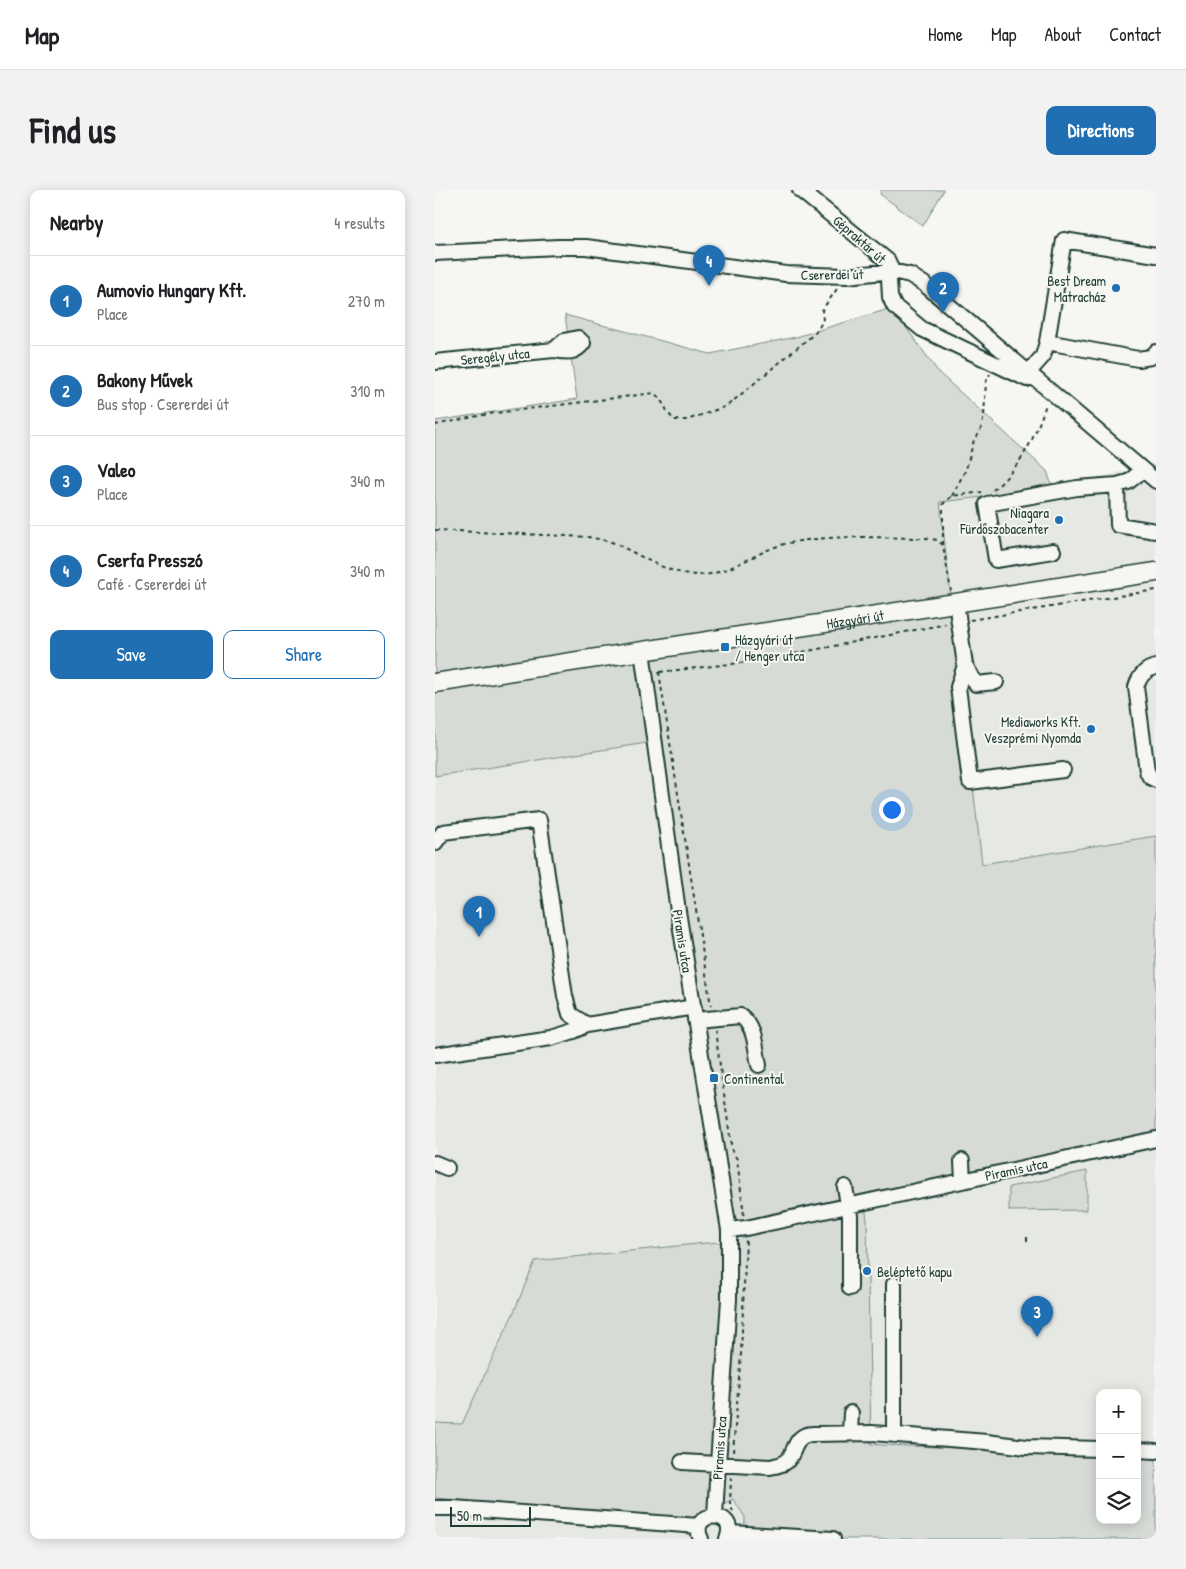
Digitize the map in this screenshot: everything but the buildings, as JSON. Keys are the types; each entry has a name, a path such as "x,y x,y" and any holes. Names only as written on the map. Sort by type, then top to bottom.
{"main road":[{"name":"Házgyári út","path":"435,683 1156,572"}],"street":[{"name":"Gépraktár út","path":"800,190 888,261 892,271"},
{"path":"1028,373 1043,356 1047,342 1065,240 1156,255"},
{"name":"Csererdei út","path":"435,254 558,246 586,247 786,274 847,276 892,271 910,275 924,284 1156,481"},
{"path":"892,271 888,290 890,297 895,306 922,329 1050,391"},
{"path":"1047,342 1138,359 1151,357 1156,352"},
{"name":"Seregély utca","path":"435,362 555,350"},
{"path":"1053,551 996,560 987,504 1077,488 1117,485 1127,482 1143,470"},
{"path":"1117,485 1118,525 1156,531"},
{"path":"955,603 965,665 977,684 996,682"},
{"name":"Piramis utca","path":"642,650 678,911 729,1230 729,1299 715,1516"},
{"path":"965,665 958,687 970,782 1063,770"},
{"path":"1156,667 1149,669 1140,676 1136,688 1147,771 1150,777 1156,780"},
{"path":"435,843 443,832 539,820 565,996 570,1014 587,1025"},
{"path":"435,1055 551,1038 587,1025 695,1014 741,1016 752,1029 759,1065"},
{"name":"Piramis utca","path":"729,1230 746,1228 1156,1139"},
{"path":"962,1161 963,1181"},
{"path":"845,1188 849,1205 850,1288"},
{"path":"894,1284 894,1435"},
{"path":"851,1413 851,1433"},
{"path":"682,1462 770,1467 788,1460 795,1444 808,1434 894,1435 1026,1447 1096,1449"},
{"path":"1141,1450 1156,1451"},
{"path":"435,1508 687,1526 700,1532 706,1518 715,1516 725,1520 728,1536 833,1539"}],"path":[{"path":"435,426 488,414 654,393 663,402 669,415 674,420 687,420 727,406 815,333 823,321 822,310 847,276"},
{"path":"955,603 943,545 943,504 952,496 967,469 974,440 980,432 985,416 985,382 996,364"},
{"path":"993,491 1003,482 1028,449 1042,417 1050,391"},
{"path":"952,496 985,492"},
{"path":"435,530 588,537 612,542 659,566 682,573 701,575 717,572 763,551 787,543 815,539 926,538 937,540 943,545"},
{"path":"645,675 757,661 959,621 1156,590"},
{"path":"1027,1237 1027,1245"}],"shaded area":[{"path":"881,190 944,190 923,226 880,194"},
{"path":"892,308 939,373 1047,471 1053,489 940,502 982,864 1156,836 1156,1137 864,1200 867,1219 871,1444 1096,1453 1096,1524 1141,1524 1141,1455 1156,1455 1156,1539 744,1539 745,1517 733,1499 699,1516 684,1520 435,1498 435,1423 462,1424 513,1314 535,1261 728,1242 653,742 435,776 435,421 577,399 565,315 710,354 796,337"},
{"path":"1156,463 1156,836 982,865 940,501 1053,489"},
{"path":"653,742 864,1200 1156,1137 1156,1539 435,1539 435,1498 507,1505 513,1314 462,1424 435,1423 435,776"},
{"path":"1087,1171 1087,1210 1009,1211 1009,1187"}],"place":[{"name":"Cserfa Presszó","path":"709,286"},
{"name":"Best Dream Matracház","path":"1116,288"},
{"name":"Bakony Művek","path":"943,313"},
{"name":"Niagara Fürdőszobacenter","path":"1059,520"},
{"name":"Házgyári út / Henger utca","path":"725,647"},
{"name":"Mediaworks Kft. Veszprémi Nyomda","path":"1091,729"},
{"name":"Aumovio Hungary Kft.","path":"479,937"},
{"name":"Continental","path":"714,1078"},
{"name":"Beléptető kapu","path":"867,1271"},
{"name":"Valeo","path":"1037,1337"}]}
